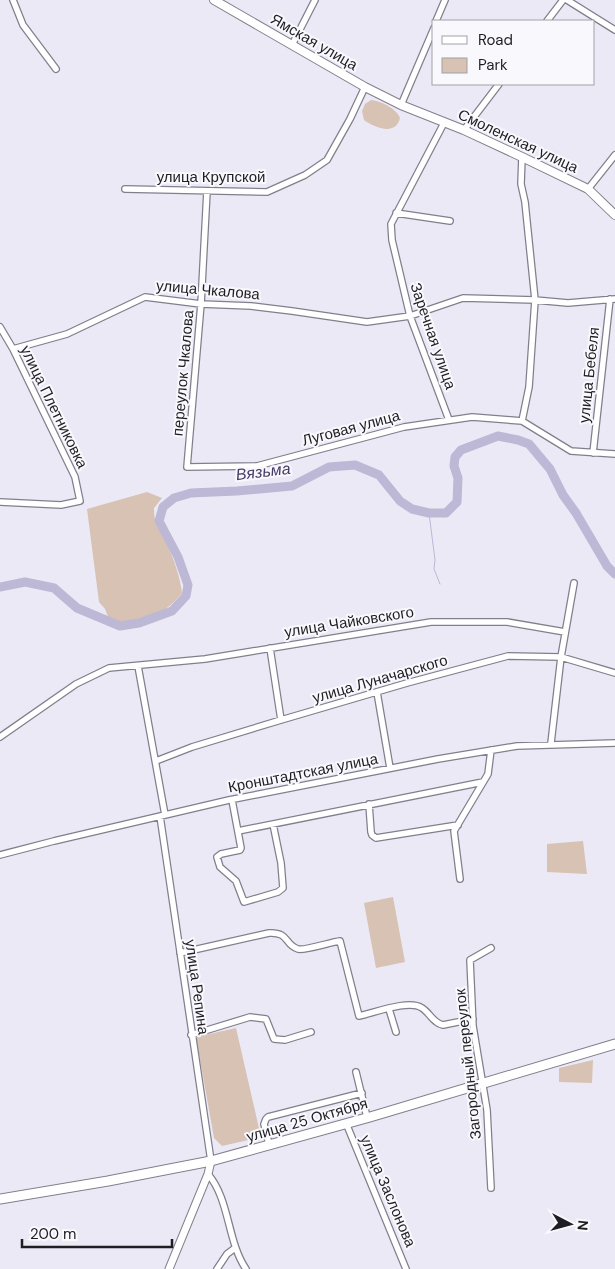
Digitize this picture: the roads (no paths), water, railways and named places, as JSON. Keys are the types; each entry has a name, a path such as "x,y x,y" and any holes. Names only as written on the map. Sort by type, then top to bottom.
{"main road":[{"name":"Ямская улица","path":"214,0 364,87 401,105"},
{"name":"Смоленская улица","path":"401,105 464,130 588,189 615,215"},
{"name":"улица 25 Октября","path":"0,1199 108,1182 211,1161 615,1044"}],"street":[{"path":"13,0 23,25 56,69"},
{"path":"292,45 315,0"},
{"path":"436,20 446,0"},
{"path":"548,20 563,0"},
{"path":"567,0 615,30"},
{"path":"401,105 432,33"},
{"path":"464,130 498,85"},
{"name":"улица Крупской","path":"125,190 267,192 305,174 327,160 364,87"},
{"name":"Заречная улица","path":"444,122 391,224 392,240 410,316 449,420"},
{"path":"588,189 615,155"},
{"path":"522,157 521,184 525,202 535,300 529,387 522,421 571,452 615,454"},
{"name":"переулок Чкалова","path":"187,466 201,304 207,191"},
{"path":"396,213 450,221"},
{"name":"улица Чкалова","path":"13,349 67,334 145,297 201,304 267,308 367,322 410,316 463,298 568,303 612,299"},
{"name":"улица Бебеля","path":"593,453 612,299"},
{"name":"улица Плетниковка","path":"0,327 13,349 75,477 80,501 61,506 0,502"},
{"name":"Луговая улица","path":"187,466 257,466 404,427 449,420 472,417 522,421"},
{"path":"551,744 561,657 574,583"},
{"name":"улица Чайковского","path":"0,738 76,684 109,668 206,658 431,622 507,622 565,632"},
{"path":"270,648 281,720"},
{"name":"улица Луначарского","path":"156,760 281,720 508,656 561,657 615,673"},
{"name":"улица Репина","path":"138,666 156,760 191,1035 211,1161"},
{"path":"377,692 390,768"},
{"name":"Кронштадтская улица","path":"0,855 162,815 390,768 516,746 615,743"},
{"path":"460,879 454,831 488,774 490,750"},
{"path":"238,830 483,782"},
{"path":"232,800 241,846 240,850 221,854 217,858 220,867 239,887 242,900 247,901 278,892 283,888 281,862 273,824"},
{"path":"369,804 371,832 376,838 458,825"},
{"path":"180,953 269,933 284,936 291,945 300,950 340,941 359,1016 415,1004 425,1010 438,1024 473,1019"},
{"name":"Загородный переулок","path":"491,948 470,960 473,1019 487,1110 491,1188"},
{"path":"389,1009 396,1032"},
{"path":"191,1035 250,1018 266,1019 274,1039 285,1040 311,1032"},
{"path":"356,1072 368,1117"},
{"path":"269,1144 264,1124 268,1117 362,1093"},
{"name":"улица Заслонова","path":"346,1123 406,1269"},
{"path":"169,1269 208,1174 211,1161"},
{"path":"208,1174 217,1187 238,1257 246,1269"},
{"path":"217,1269 227,1254 235,1248"}],"waterway":[{"name":"Вязьма","path":"0,587 25,582 54,588 77,608 120,626 139,623 172,611 186,596 188,585 178,557 159,521 163,507 174,498 191,493 292,486 329,467 355,465 379,475 400,501 412,509 429,513 446,513 457,502 458,478 454,466 455,457 461,450 498,436 529,444 550,469 563,495 576,513 607,566 615,574"},
{"path":"429,513 435,560 434,569 440,584"}]}
